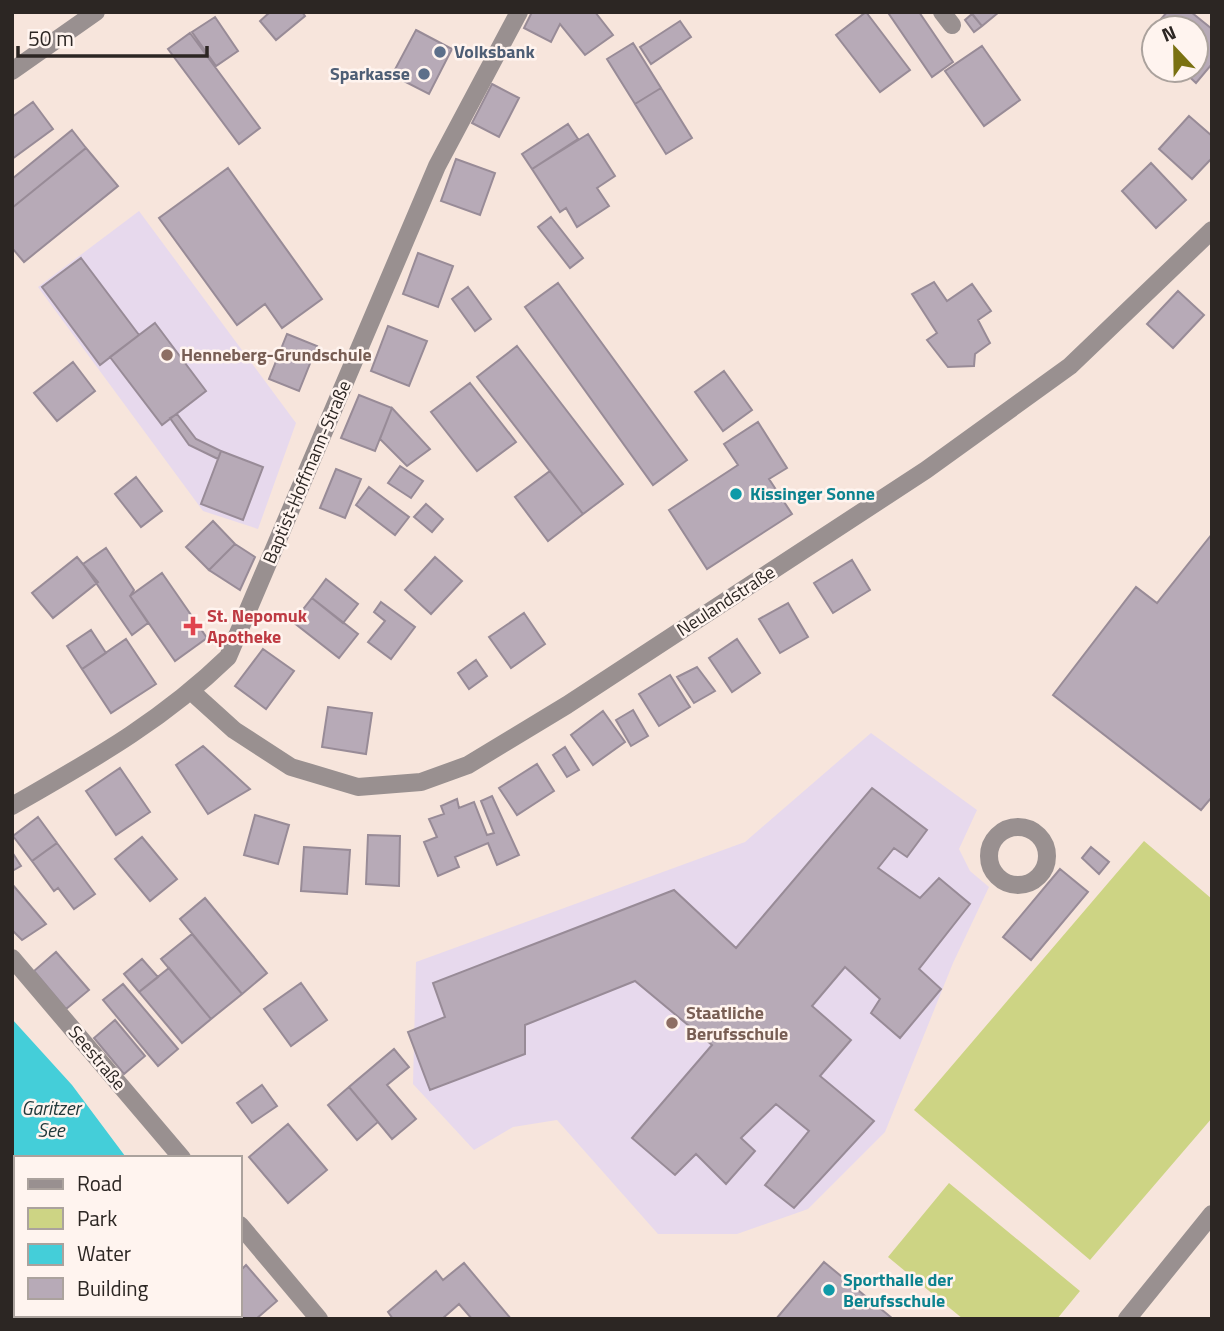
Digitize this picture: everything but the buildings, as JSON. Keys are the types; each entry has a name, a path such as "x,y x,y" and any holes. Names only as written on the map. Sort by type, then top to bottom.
{"street":[{"path":"12,71 96,12"},
{"name":"Baptist-Hoffmann-Straße","path":"12,806 135,735 192,692 228,657 437,166 519,12"},
{"name":"Neulandstraße","path":"192,692 234,730 292,766 358,787 421,782 467,765 579,698 937,462 1070,366 1212,230"},
{"name":"Seestraße","path":"12,958 180,1156"},
{"path":"1127,1319 1212,1214"},
{"path":"242,1227 319,1319"}],"shaded area":[{"name":"Henneberg-Grundschule","path":"139,211 296,423 258,529 203,511 38,287"},
{"name":"Staatliche Berufsschule","path":"871,733 977,810 959,849 970,871 989,887 953,963 885,1132 808,1209 737,1234 658,1234 557,1120 513,1127 474,1150 413,1084 416,962 745,842"}],"green space":[{"path":"1144,841 1212,899 1212,1118 1090,1260 914,1110"},
{"path":"949,1183 1080,1291 1057,1319 963,1319 888,1257"}],"water":[{"name":"Garitzer See","path":"12,1019 72,1085 125,1156 14,1156 12,1262"}],"place":[{"name":"Volksbank","path":"440,52"},
{"name":"Sparkasse","path":"424,74"},
{"name":"Henneberg-Grundschule","path":"167,355"},
{"name":"Kissinger Sonne","path":"736,494"},
{"name":"St. Nepomuk Apotheke","path":"193,626"},
{"name":"Staatliche Berufsschule","path":"672,1023"},
{"name":"Sporthalle der Berufsschule","path":"829,1290"}]}
